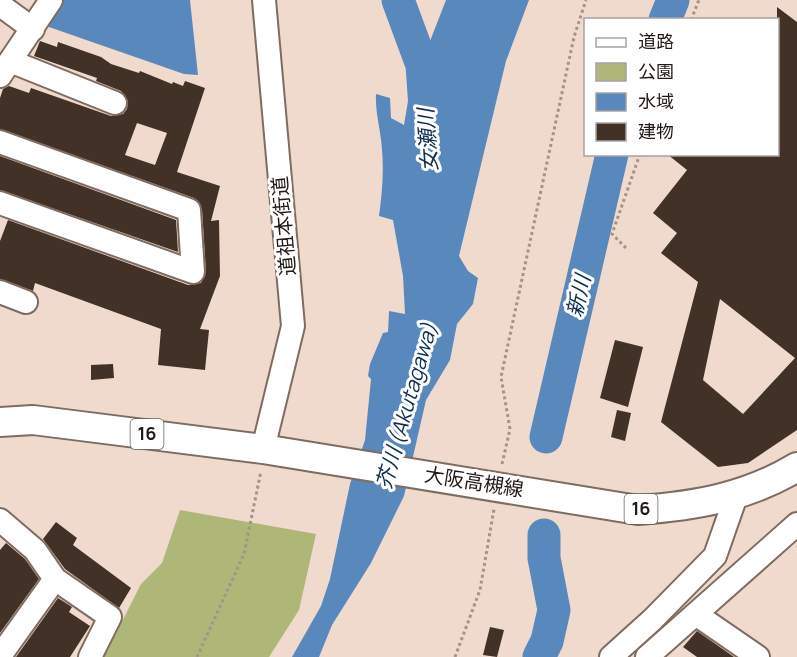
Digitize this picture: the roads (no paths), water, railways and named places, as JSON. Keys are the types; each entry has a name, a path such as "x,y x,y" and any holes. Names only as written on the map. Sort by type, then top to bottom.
{"main road":[{"name":"大阪高槻線","path":"0,422 33,420 293,453 638,510 687,507 736,496 770,483 797,467"}],"street":[{"path":"51,0 5,68 115,103"},
{"name":"道祖本街道","path":"263,449 293,326 264,0"},
{"path":"0,5 33,29"},
{"path":"0,142 189,210 193,272 0,203"},
{"path":"0,292 26,302"},
{"path":"611,657 652,620 715,556 736,496"},
{"path":"1,524 34,550 55,579 110,617 90,657"},
{"path":"647,657 797,524"},
{"path":"0,656 55,579"},
{"path":"697,615 758,657"}],"water":[{"path":"61,0 190,0 198,75 184,74 46,26"},
{"name":"芥川 (Akutagawa)","path":"446,0 529,0 506,61 459,256 468,271 478,278 473,304 457,324 450,360 426,400 404,496 371,563 332,625 319,657 292,657 321,606 330,579 350,484 365,440 371,379 368,376 370,364 383,333 388,332 389,311 405,314 403,276 393,220 379,216 383,166 376,94 390,98 391,118 404,125 409,95"}],"waterway":[{"name":"女瀬川","path":"398,0 422,65 425,108"},
{"name":"新川","path":"666,18 673,0"},
{"name":"新川","path":"546,437 612,156"},
{"name":"新川","path":"539,657 547,641 554,610 544,558 544,535"}]}
